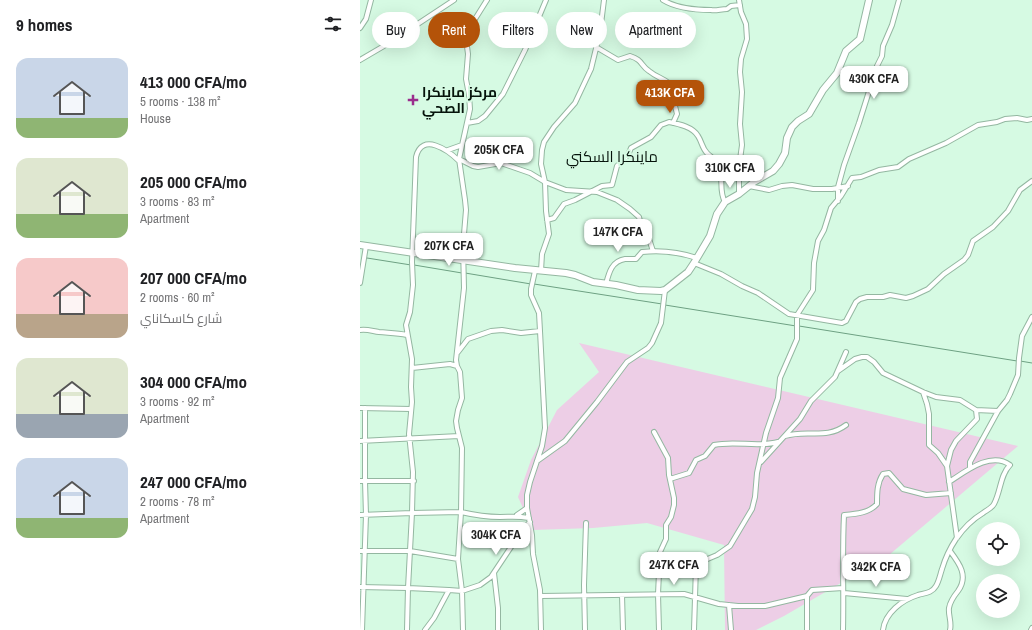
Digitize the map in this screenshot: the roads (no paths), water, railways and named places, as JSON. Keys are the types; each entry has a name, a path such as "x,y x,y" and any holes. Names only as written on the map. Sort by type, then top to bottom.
{"street":[{"path":"360,28 366,19 370,0"},
{"path":"360,60 389,43 454,0"},
{"path":"463,630 462,591 458,559 461,512 462,448 457,428 457,415 462,398 460,372 456,360 464,288 465,200 459,160 470,109 466,79 468,54 466,39 470,27 488,0"},
{"path":"467,122 478,121 485,116 503,94 525,50 546,0"},
{"path":"602,12 604,0"},
{"path":"663,0 673,5 710,10 721,8 727,9 732,6 740,5"},
{"path":"739,0 746,24 747,39 741,59 740,72 742,92 740,124 742,145 739,172 739,194"},
{"path":"360,283 363,245 538,271 566,273 593,282 638,290 665,290 688,272 696,261 710,236 717,214 725,202 773,171 782,160 787,138 792,127 798,121 810,114 823,90 837,73 846,51 860,39 869,0"},
{"path":"838,201 838,187 876,68 882,56 883,46 892,25 899,0"},
{"path":"541,630 540,596 527,508 527,495 542,446 545,428 539,313 531,294 531,289 549,234 545,182 540,158 544,142 561,118 575,103 591,69 596,48"},
{"path":"598,48 618,60 630,56 638,59 650,72 668,82 675,93 674,102 677,114 673,122"},
{"path":"694,630 696,564 721,553 732,543 752,509 758,471 769,422 778,398 780,378 796,339 797,315 813,290 814,263 818,241 824,230 831,208 838,201 852,178 861,177 878,170 898,167 909,159 946,143 978,125 1005,119 1032,119"},
{"path":"547,220 554,218 564,204 602,186 612,185 617,166 628,156 631,148 652,137 661,125 673,122 688,127 694,131 699,136 706,152 717,163 721,171 721,193 725,202"},
{"path":"407,630 414,481 409,438 412,359 406,326 410,312 413,285 412,253 417,152 420,148 430,144 448,150 459,160 473,166 478,167 501,163 536,175 545,182 570,191 592,191 617,200 639,217 642,229 648,236 653,251"},
{"path":"448,150 462,145"},
{"path":"606,284 610,269 613,265 624,259 636,259 642,252 674,252 696,261 758,293 789,314 842,323 846,321 856,302 867,297 883,297 890,295 906,298 928,289 944,274 964,260 968,255 973,241 993,227 1008,211 1020,190 1032,181"},
{"path":"749,186 769,190 792,185 808,189 828,189 848,186"},
{"path":"537,461 566,441 627,362 648,348 652,343 661,322 665,290"},
{"path":"970,468 970,462 998,411 1007,400 1018,375 1022,336 1032,317"},
{"path":"360,330 367,329 378,332 393,332 408,335"},
{"path":"457,353 468,339 491,331 502,330 521,333 540,330"},
{"path":"761,463 803,415 811,401 835,377 846,352"},
{"path":"838,371 855,359 867,357 874,362 883,373 923,392 936,397 960,400 976,410 998,411"},
{"path":"450,364 456,360"},
{"path":"412,368 450,364 457,366"},
{"path":"923,392 929,414 929,446 938,453 947,466"},
{"path":"360,408 411,409"},
{"path":"362,630 362,551 366,514 362,481 362,441 366,408"},
{"path":"957,538 947,466 951,450 956,441 977,419 976,410"},
{"path":"785,436 794,433 827,434 846,425"},
{"path":"654,432 668,458 674,498 671,517 666,525 666,539 660,552 658,594 659,630"},
{"path":"362,441 409,438 432,439 459,436"},
{"path":"670,479 689,473 696,460 707,454 714,445 736,443 764,445 778,442"},
{"path":"882,630 883,625 891,612 908,600 932,591 937,586 950,551 957,538 971,523 993,505 1005,469 1010,465 1005,461 998,459 989,461 970,468 949,482"},
{"path":"844,630 842,555 844,515 857,514 872,509 877,504 877,488 883,474 889,473 903,489 926,495 951,493"},
{"path":"362,481 414,481"},
{"path":"360,515 461,512 479,516 499,517 517,515 527,508"},
{"path":"517,515 529,520"},
{"path":"362,587 462,591 480,585 494,573 529,520"},
{"path":"585,630 584,595 586,523"},
{"path":"362,551 410,552 458,559"},
{"path":"950,551 961,568 963,575 962,583 954,595 949,609 951,620 950,630"},
{"path":"494,573 498,608 498,630"},
{"path":"540,596 684,594 707,601 729,605 765,606 807,596 812,590 843,588"},
{"path":"425,630 434,618 449,590"},
{"path":"844,593 908,600"},
{"path":"622,595 623,630"},
{"path":"807,596 807,630"},
{"path":"729,605 731,630"}],"waterway":[{"path":"367,258 411,265"},
{"path":"414,265 462,273"},
{"path":"465,273 531,284"},
{"path":"534,284 662,304"},
{"path":"665,305 796,326"},
{"path":"799,326 1017,361"},
{"path":"1020,361 1032,363"}],"place":[{"name":"مركز ماينكرا الصحي","path":"413,100"}],"district":[{"name":"ماينكرا السكني","path":"612,156"}]}
